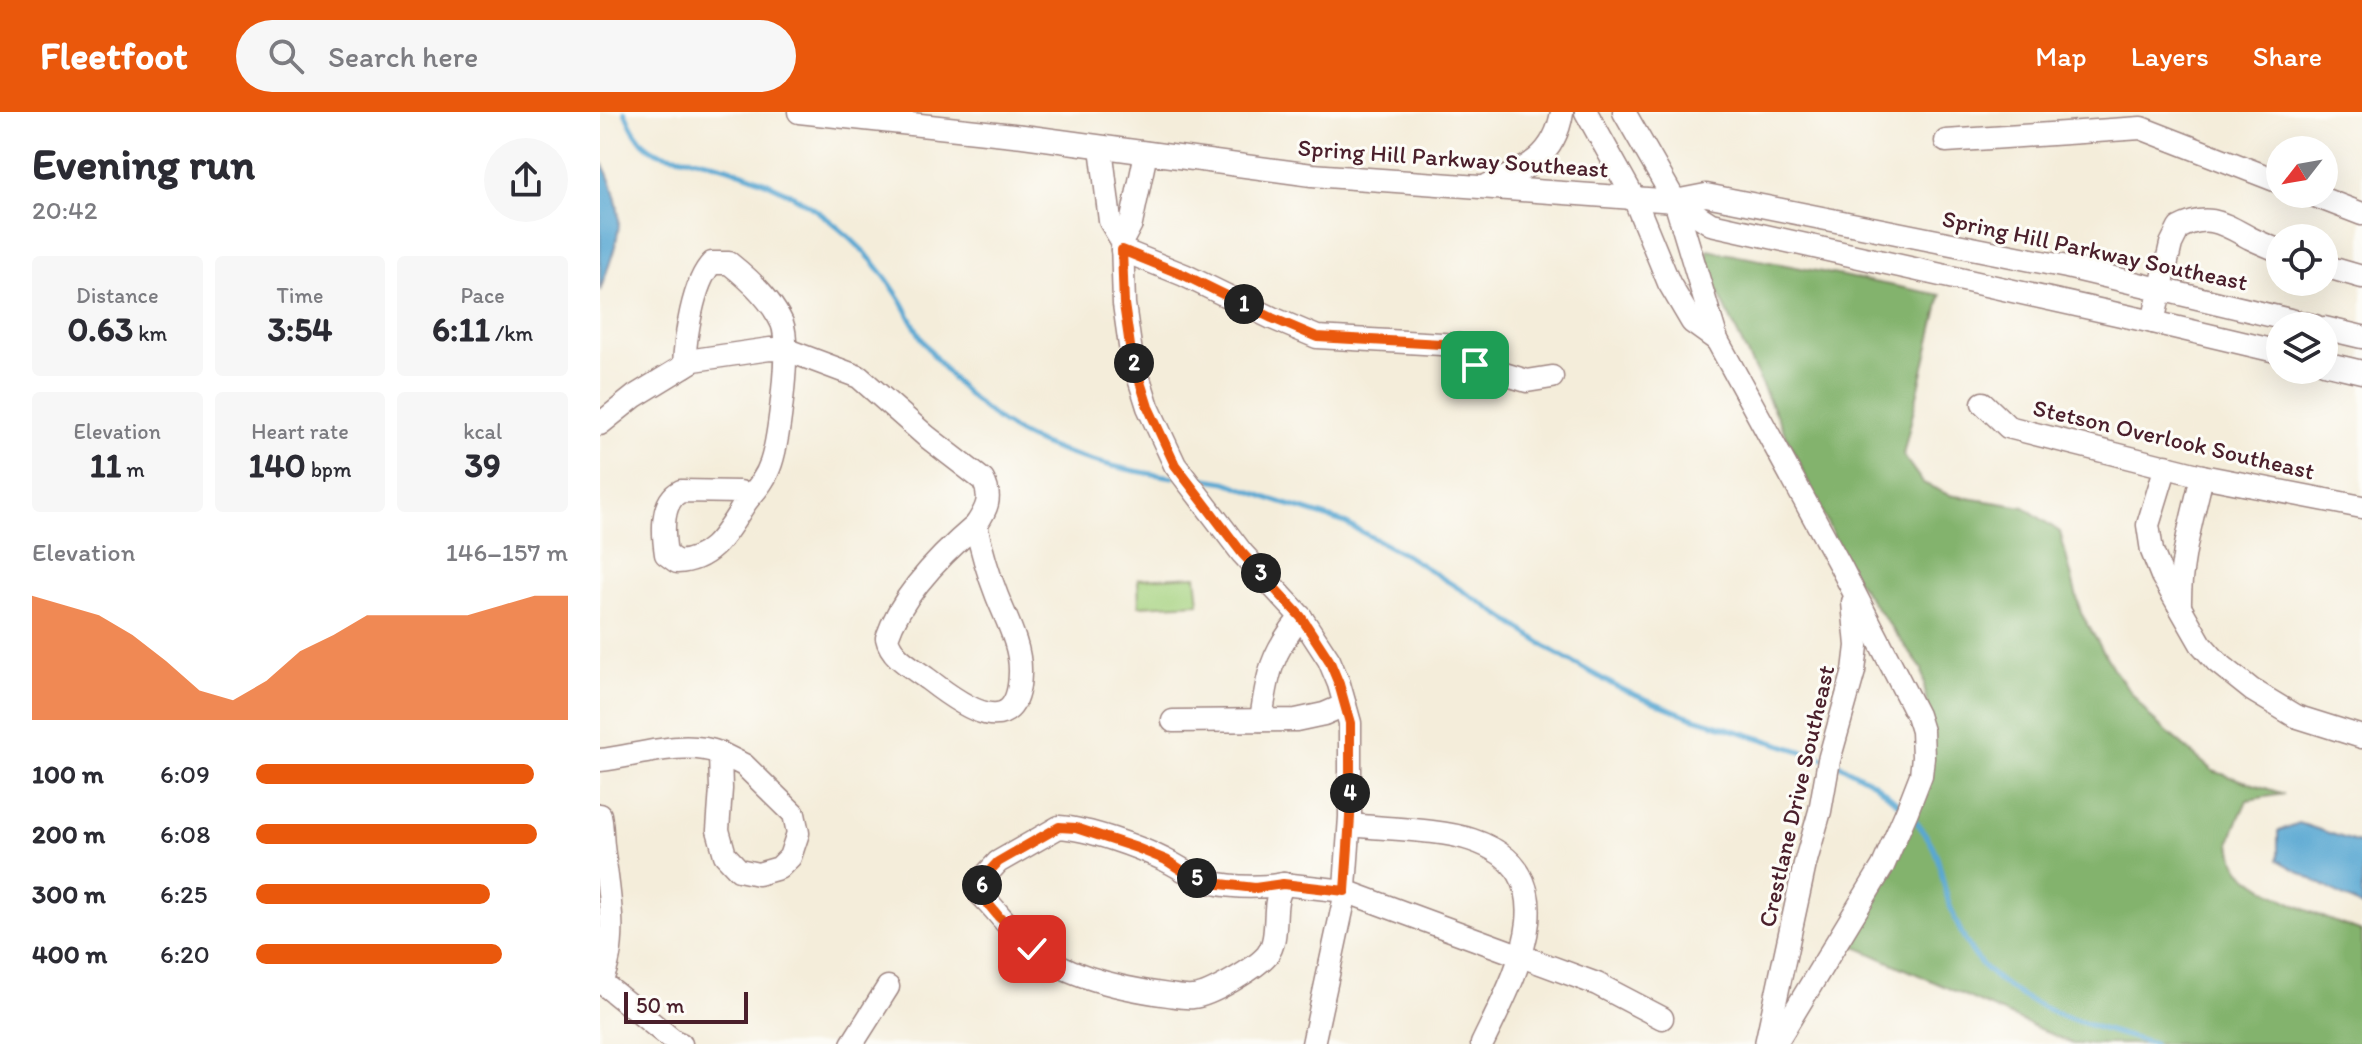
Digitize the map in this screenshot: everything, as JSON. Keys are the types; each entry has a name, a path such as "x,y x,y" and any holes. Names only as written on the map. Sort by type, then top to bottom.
{"street":[{"name":"Spring Hill Parkway Southeast","path":"799,112 1023,136 1312,175 1675,201 1706,195 2067,267 2266,314"},
{"path":"1485,187 1512,175 1544,152 1558,133 1562,112"},
{"path":"1586,112 1634,198 1669,283 1692,322 1717,340"},
{"path":"1624,112 1675,201 1717,340 1841,567 1917,715 1924,743 1921,775 1883,866 1775,1044"},
{"path":"1946,141 2140,120 2266,176"},
{"path":"1101,147 1110,221 1122,246 1124,304 1131,353 1148,407 1175,465 1242,553 1301,617 1329,660 1350,723 1350,825 1345,891 1313,1044"},
{"path":"1122,246 1131,224 1146,153"},
{"name":"Spring Hill Parkway Southeast","path":"1675,201 1711,224 2266,349"},
{"path":"2338,205 2362,214"},
{"path":"2153,322 2174,235 2179,228 2189,222 2219,222 2266,246"},
{"path":"1122,246 1317,337 1459,345 1475,365 1527,381 1552,377"},
{"path":"684,366 684,349 704,271 712,263 729,263 768,301 783,325 787,350 775,447 762,483 748,499"},
{"path":"2338,270 2362,277"},
{"path":"2338,331 2362,337"},
{"path":"600,424 635,396 702,358 770,349 787,350 859,377 926,436 983,480 988,490 987,506 976,525 931,569 900,611 887,638 892,652 954,700 989,715 998,715 1010,707 1017,692 1019,655 976,525"},
{"path":"2338,366 2362,372"},
{"name":"Stetson Overlook Southeast","path":"1983,403 2008,427 2202,476 2362,507"},
{"path":"2166,466 2148,525 2152,551 2162,576 2201,644 2217,662 2252,690 2295,716 2362,737"},
{"path":"2180,608 2183,553 2202,476"},
{"name":"Crestlane Drive Southeast","path":"1766,1044 1829,760 1854,671 1857,646 1854,606 1841,567"},
{"path":"1261,720 1269,670 1290,630 1301,617"},
{"path":"1173,721 1296,720 1324,714 1345,705"},
{"path":"600,760 652,749 709,749 720,753 744,765 794,814 798,833 790,857 779,868 758,874 739,870 725,855 718,830 720,753"},
{"path":"600,815 611,930 606,971 600,983 681,1044"},
{"path":"1350,825 1471,840 1498,851 1519,872 1530,901 1525,938 1508,989 1482,1044"},
{"path":"1283,884 1277,898 1272,942 1267,955 1208,994 1191,998 1143,991 1080,974 1053,962 1013,932 980,894 984,877 998,862 1059,827 1076,828 1137,848 1166,860 1189,875 1212,883 1255,888 1283,884 1345,891 1597,984 1662,1018"},
{"path":"852,1044 888,987"}],"green space":[{"path":"1708,250 1941,295 1903,455 1923,483 1949,495 2024,507 2060,532 2081,613 2114,670 2152,719 2213,771 2284,794 2247,800 2232,836 2234,857 2246,875 2276,895 2362,932 2362,1044 2073,1044 1847,943 1933,750 1922,669 1851,573 1706,267"},
{"path":"1196,576 1199,603 1139,606 1138,579"}],"water":[{"path":"600,160 613,190 619,222 600,291"},
{"path":"2299,823 2362,844 2362,907 2278,860 2278,831"}],"waterway":[{"path":"625,112 636,133 653,150 706,161 758,179 806,203 835,225 862,249 885,277 944,369 975,402 999,421 1068,454 1173,477"},
{"path":"1195,477 1226,482 1343,522 1409,557 1554,652 1619,688 1688,716 1824,758"},
{"path":"1833,761 1874,783 1901,806"},
{"path":"1911,815 1935,851 1949,904 1962,934 1986,969 2023,997 2044,1008 2154,1044"}],"route":[{"path":"1032,949 980,894 984,877 998,862 1059,827 1076,828 1137,848 1166,860 1189,875 1212,883 1255,888 1283,884 1345,891 1350,817 1350,723 1339,684 1329,660 1301,617 1242,553 1175,465 1148,407 1131,353 1124,304 1122,250 1184,275 1317,337 1459,345 1475,365"}]}
